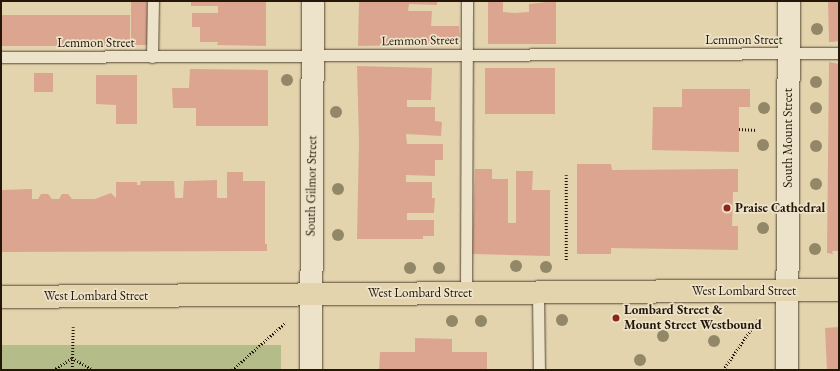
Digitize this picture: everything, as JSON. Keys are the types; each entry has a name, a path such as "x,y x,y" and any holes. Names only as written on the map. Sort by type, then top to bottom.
{"main road":[{"name":"West Lombard Street","path":"1,297 839,290"}],"street":[{"name":"South Gilmor Street","path":"311,370 313,1"},
{"name":"South Mount Street","path":"787,370 789,1"}],"lane":[{"path":"152,57 153,1"},
{"path":"466,293 467,1"},
{"name":"Lemmon Street","path":"1,57 839,53"},
{"path":"538,292 539,370"}],"path":[{"path":"739,129 757,130"},
{"path":"566,175 566,260"},
{"path":"723,370 758,319"},
{"path":"232,370 286,322"},
{"path":"72,370 73,327"},
{"path":"53,370 72,358"},
{"path":"72,358 94,370"}],"green space":[{"path":"1,345 281,345 281,370 1,370"}],"building":[{"path":"131,1 147,1 147,45 131,45"},
{"path":"191,1 266,1 266,46 217,45 218,42 200,42 200,27 192,27 192,13 218,13 218,6 191,6"},
{"path":"359,1 437,1 437,5 409,4 408,11 432,11 431,26 459,26 460,44 358,46"},
{"path":"488,1 503,1 503,12 515,13 529,12 529,4 556,1 556,44 488,44"},
{"path":"828,1 839,1 839,41 829,42"},
{"path":"1,15 130,15 130,46 1,46"},
{"path":"829,62 839,64 839,251 832,251 833,254 827,253"},
{"path":"357,66 432,68 431,100 407,100 407,107 435,107 435,121 442,122 441,136 406,134 407,144 443,144 443,160 435,160 435,176 406,175 406,182 432,182 432,198 435,198 434,213 407,213 407,220 434,220 434,236 423,236 423,239 357,239 359,141"},
{"path":"485,68 555,68 555,114 485,114"},
{"path":"190,69 268,70 268,126 196,126 196,108 173,108 172,88 189,88"},
{"path":"34,73 53,73 53,92 34,92"},
{"path":"96,75 137,75 137,124 116,124 116,105 96,104"},
{"path":"682,89 750,89 750,107 739,107 739,152 652,150 653,107 682,107"},
{"path":"577,164 611,164 612,170 738,169 738,192 733,192 732,226 738,226 738,250 611,248 611,254 577,254"},
{"path":"475,169 492,169 492,179 508,179 508,223 516,223 516,171 533,171 532,190 550,190 550,256 472,254"},
{"path":"227,172 243,172 243,181 265,181 265,244 267,244 267,251 1,252 1,190 32,189 32,199 38,199 41,194 48,194 52,199 59,199 62,194 68,194 72,199 95,199 111,193 116,198 116,182 137,182 137,185 140,185 141,181 174,181 175,198 183,198 184,181 217,180 217,198 227,198"},
{"path":"839,327 839,370 827,370 825,328"},
{"path":"415,338 452,339 452,352 487,352 487,370 379,370 380,352 415,352"}],"place":[{"name":"Praise Cathedral","path":"727,208"},
{"name":"Lombard Street & Mount Street Westbound","path":"616,318"}]}
